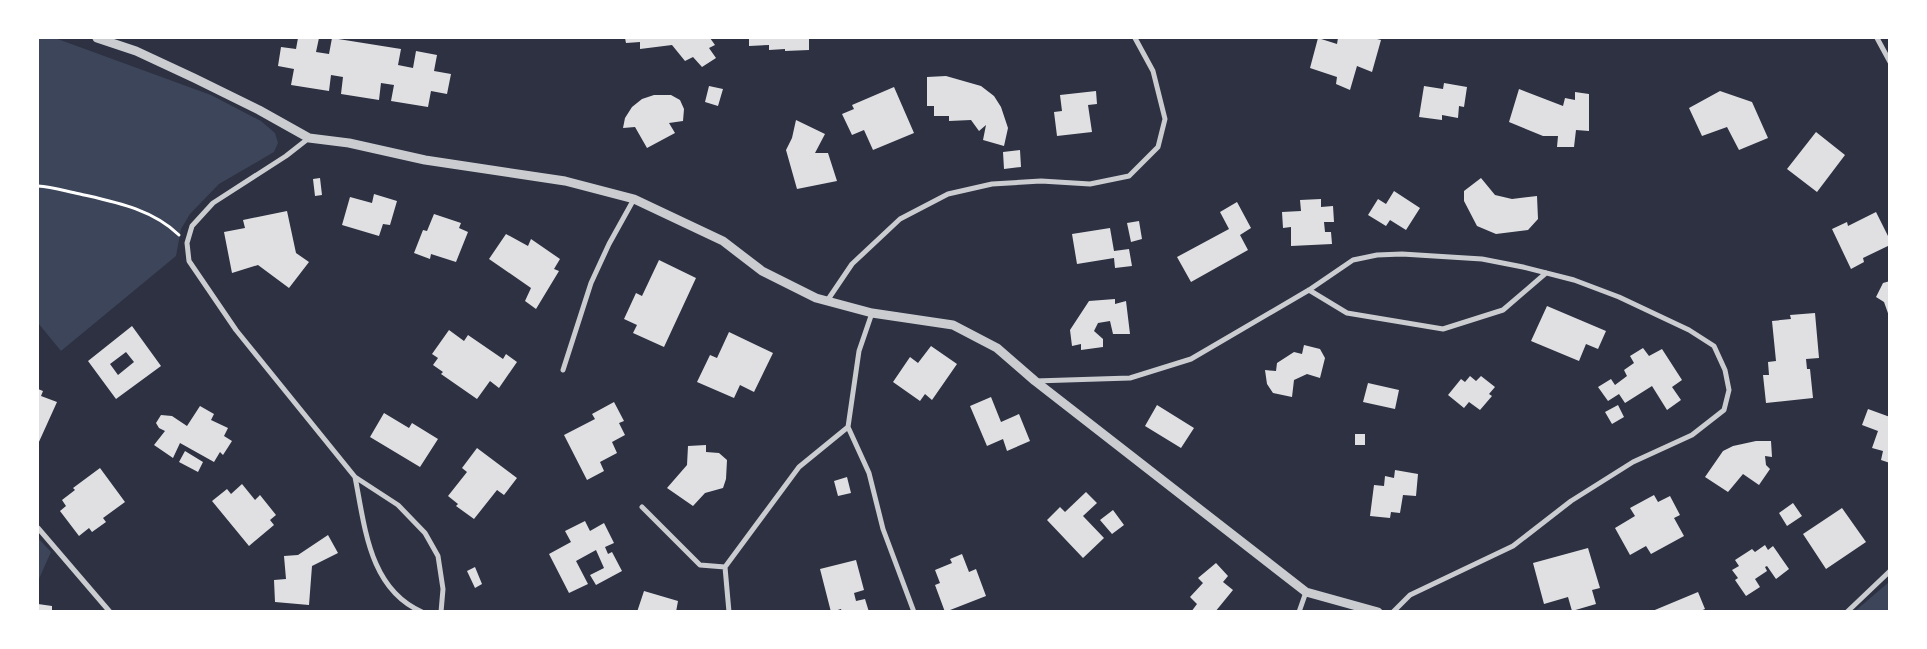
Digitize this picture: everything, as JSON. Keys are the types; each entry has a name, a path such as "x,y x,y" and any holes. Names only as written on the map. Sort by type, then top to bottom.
{"street":[{"path":"97,38 136,51 194,78 259,110 309,138 349,143 426,160 565,180 634,199 723,241 762,271 816,298 872,313 953,326 996,348 1035,381 1306,592 1378,612"},
{"path":"827,301 852,264 900,219 948,194 992,184 1040,181 1090,184 1129,176 1158,147 1165,119 1152,70 1135,38"},
{"path":"1877,38 1890,62"},
{"path":"309,138 286,156 213,203 192,226 187,242 190,261 236,330 355,477 398,505 425,533 438,556 443,589 441,612"},
{"path":"564,370 591,283 609,244 634,199"},
{"path":"1035,381 1130,378 1191,359 1308,290 1353,260 1377,255 1402,254 1482,259 1574,280 1619,297 1689,330 1714,346 1726,370 1729,390 1724,410 1692,435 1633,462 1571,502 1513,546 1410,595 1393,612"},
{"path":"1308,290 1347,313 1443,330 1503,310 1546,273"},
{"path":"872,313 859,351 848,427 869,472 883,529 914,612"},
{"path":"729,612 725,567 799,467 848,427"},
{"path":"355,477 368,544 377,569 400,599 422,612"},
{"path":"642,507 700,565 725,567"},
{"path":"38,528 110,612"},
{"path":"1847,612 1890,570"},
{"path":"1299,612 1306,592"}],"path":[{"path":"38,186 53,187 121,204 148,214 169,226 187,242"}],"shaded area":[{"path":"38,38 55,38 211,95 261,121 275,133 278,143 274,152 219,184 190,214 181,229 176,256 61,351 38,323"},
{"path":"38,538 51,552 38,581"},
{"path":"1889,582 1889,611 1855,611"}],"building":[{"path":"298,38 319,38 316,52 329,54 332,38 401,49 398,65 413,68 416,51 437,55 434,71 451,74 447,94 431,91 428,107 391,101 394,85 381,83 379,100 341,94 343,77 331,75 329,91 291,85 294,69 278,66 281,47 296,49"},
{"path":"625,38 710,38 715,45 709,48 716,58 702,67 693,57 685,61 672,45 640,49 640,42 626,43"},
{"path":"749,38 809,38 809,50 769,50 769,45 749,46"},
{"path":"1318,38 1337,44 1338,38 1373,38 1381,40 1372,72 1357,66 1350,90 1336,84 1337,77 1310,68"},
{"path":"946,76 981,86 994,96 1001,107 1008,128 1004,146 983,140 986,125 979,131 971,120 949,121 949,116 934,116 934,106 927,106 927,77"},
{"path":"1444,83 1467,87 1464,107 1459,106 1458,118 1442,115 1442,120 1419,117 1424,86 1443,89"},
{"path":"709,86 723,89 718,106 705,102"},
{"path":"894,87 914,133 873,150 864,130 852,135 842,114 854,109 852,105"},
{"path":"1519,89 1563,106 1565,98 1575,100 1575,92 1589,94 1589,131 1576,130 1574,147 1557,147 1558,136 1543,136 1509,122"},
{"path":"1096,91 1097,104 1088,105 1092,132 1057,136 1054,112 1062,111 1060,95"},
{"path":"1720,91 1752,102 1768,138 1739,150 1727,127 1702,136 1689,108"},
{"path":"654,95 671,95 680,100 684,109 683,121 669,123 675,133 647,148 635,127 623,128 625,118 632,107 642,99"},
{"path":"796,120 825,134 815,153 828,153 837,181 797,189 786,150 792,138"},
{"path":"1816,132 1845,155 1817,192 1787,169"},
{"path":"1020,150 1021,167 1004,169 1003,152"},
{"path":"320,178 322,195 315,196 313,179"},
{"path":"1481,178 1495,195 1512,199 1537,196 1538,219 1528,230 1496,234 1477,226 1464,201 1464,191"},
{"path":"1394,191 1420,208 1406,230 1390,220 1386,226 1368,215 1378,199 1386,204"},
{"path":"374,194 397,201 390,225 383,224 379,236 342,225 350,197 372,203"},
{"path":"1321,199 1321,207 1333,206 1334,222 1324,222 1325,232 1331,232 1332,244 1291,246 1291,227 1283,228 1282,212 1301,211 1300,200"},
{"path":"1237,202 1251,228 1240,235 1248,250 1191,282 1177,257 1229,229 1220,212"},
{"path":"287,211 296,253 309,262 289,288 258,265 232,273 224,232 245,228 243,220"},
{"path":"1876,212 1890,240 1890,245 1863,258 1864,262 1851,269 1832,229 1847,222 1848,226"},
{"path":"434,214 461,223 459,228 468,232 456,262 431,254 430,259 414,253 423,230 427,231"},
{"path":"1139,221 1142,239 1131,242 1127,223"},
{"path":"1110,228 1114,251 1129,249 1132,266 1115,268 1114,258 1077,264 1072,234"},
{"path":"506,234 528,246 531,239 560,259 554,269 559,271 536,309 525,301 531,288 489,259"},
{"path":"659,260 696,278 664,347 633,333 637,325 624,319 636,293 642,296"},
{"path":"1890,281 1889,316 1884,302 1876,297 1883,283"},
{"path":"1115,299 1115,304 1126,301 1130,334 1113,334 1110,321 1098,323 1094,331 1103,339 1103,347 1081,350 1081,344 1072,346 1070,330 1089,301"},
{"path":"1547,306 1606,331 1598,349 1586,344 1579,361 1531,341"},
{"path":"1815,313 1819,358 1806,359 1807,369 1810,369 1813,398 1766,403 1763,375 1769,375 1768,362 1776,361 1772,321 1791,319 1790,315"},
{"path":"132,326 161,366 116,399 88,361","holes":["126,352 134,362 118,375 110,364"]},
{"path":"449,330 464,341 468,335 503,359 506,354 517,362 499,388 490,381 477,399 441,374 443,372 433,365 438,358 432,354"},
{"path":"729,332 773,353 754,392 740,385 734,398 697,382 710,355 717,358"},
{"path":"1304,345 1320,349 1325,358 1320,378 1307,374 1294,380 1292,397 1273,393 1267,384 1265,370 1276,371 1277,363 1294,352 1302,354"},
{"path":"931,346 957,364 932,400 925,394 920,401 893,382 910,357 918,363"},
{"path":"1643,348 1649,356 1662,349 1682,380 1672,387 1681,400 1667,410 1652,386 1625,403 1619,394 1608,401 1598,387 1611,379 1615,385 1627,376 1624,370 1634,363 1630,356"},
{"path":"1470,376 1476,381 1481,376 1495,387 1489,394 1492,396 1480,410 1469,402 1464,408 1448,395 1461,379 1465,382"},
{"path":"1368,383 1399,390 1395,409 1363,402"},
{"path":"38,389 43,391 41,396 57,402 38,444"},
{"path":"991,397 1001,422 1019,414 1030,441 1007,451 1003,439 987,446 970,406"},
{"path":"614,402 624,421 619,423 625,435 612,442 617,453 600,462 604,471 587,480 564,435 595,419 592,414"},
{"path":"1157,405 1194,428 1181,448 1145,426"},
{"path":"1618,405 1624,417 1612,424 1605,412"},
{"path":"200,406 214,414 211,420 228,428 224,436 232,441 223,455 220,452 214,462 180,443 173,458 154,445 165,431 159,428 156,423 161,415 172,416 187,426"},
{"path":"1868,409 1890,417 1890,463 1881,460 1883,451 1872,448 1878,431 1862,425"},
{"path":"384,413 409,428 412,423 438,439 420,467 370,437"},
{"path":"1355,434 1365,434 1365,445 1355,445"},
{"path":"1756,441 1771,441 1772,457 1765,456 1766,465 1770,469 1759,485 1743,474 1728,492 1705,477 1723,451 1733,446"},
{"path":"706,445 706,452 719,453 727,460 726,479 723,488 705,493 693,506 667,488 687,465 688,446"},
{"path":"477,448 517,478 504,495 497,490 474,519 456,506 458,504 448,496 467,472 462,468"},
{"path":"185,451 203,462 198,472 179,462"},
{"path":"100,468 125,502 103,518 106,522 92,532 89,528 79,536 60,511 66,506 62,500 75,490 73,488"},
{"path":"1395,470 1418,474 1416,496 1403,495 1400,513 1391,512 1390,518 1370,516 1374,485 1384,486 1385,476 1394,478"},
{"path":"847,477 851,493 838,496 834,481"},
{"path":"242,484 255,500 260,495 276,515 270,520 274,525 249,546 212,501 227,489 231,494"},
{"path":"1086,492 1097,503 1083,516 1104,538 1083,558 1047,520 1060,507 1065,512"},
{"path":"1654,495 1658,502 1670,496 1680,515 1674,518 1684,536 1651,554 1646,546 1630,555 1615,528 1635,516 1630,508"},
{"path":"1793,503 1802,516 1787,526 1779,513"},
{"path":"1842,508 1866,542 1826,569 1803,534"},
{"path":"1113,510 1124,525 1112,534 1100,520"},
{"path":"585,521 590,531 604,523 614,543 605,547 608,554 612,552 622,571 596,585 590,575 604,568 596,550 576,561 588,584 569,593 549,554 571,542 565,531"},
{"path":"328,535 338,553 312,566 309,605 275,602 274,580 286,579 284,556 298,555"},
{"path":"1765,545 1768,550 1773,546 1789,569 1776,579 1767,566 1765,567 1767,571 1755,579 1760,587 1746,596 1735,580 1738,578 1732,570 1739,566 1735,560 1752,549 1755,552"},
{"path":"1588,548 1600,588 1592,590 1596,604 1572,611 1568,597 1544,604 1533,563"},
{"path":"962,554 969,572 976,569 986,596 945,612 935,585 940,583 935,570 952,563 950,559"},
{"path":"856,560 864,590 854,593 856,601 865,599 869,612 842,612 841,609 831,612 820,569"},
{"path":"1216,563 1228,576 1223,582 1233,590 1215,612 1191,612 1197,604 1190,597 1203,583 1198,578"},
{"path":"475,567 482,584 475,588 467,571"},
{"path":"644,591 678,601 676,612 637,612"},
{"path":"1698,592 1705,609 1698,612 1650,612"},
{"path":"38,604 52,606 52,612 38,612"}]}
